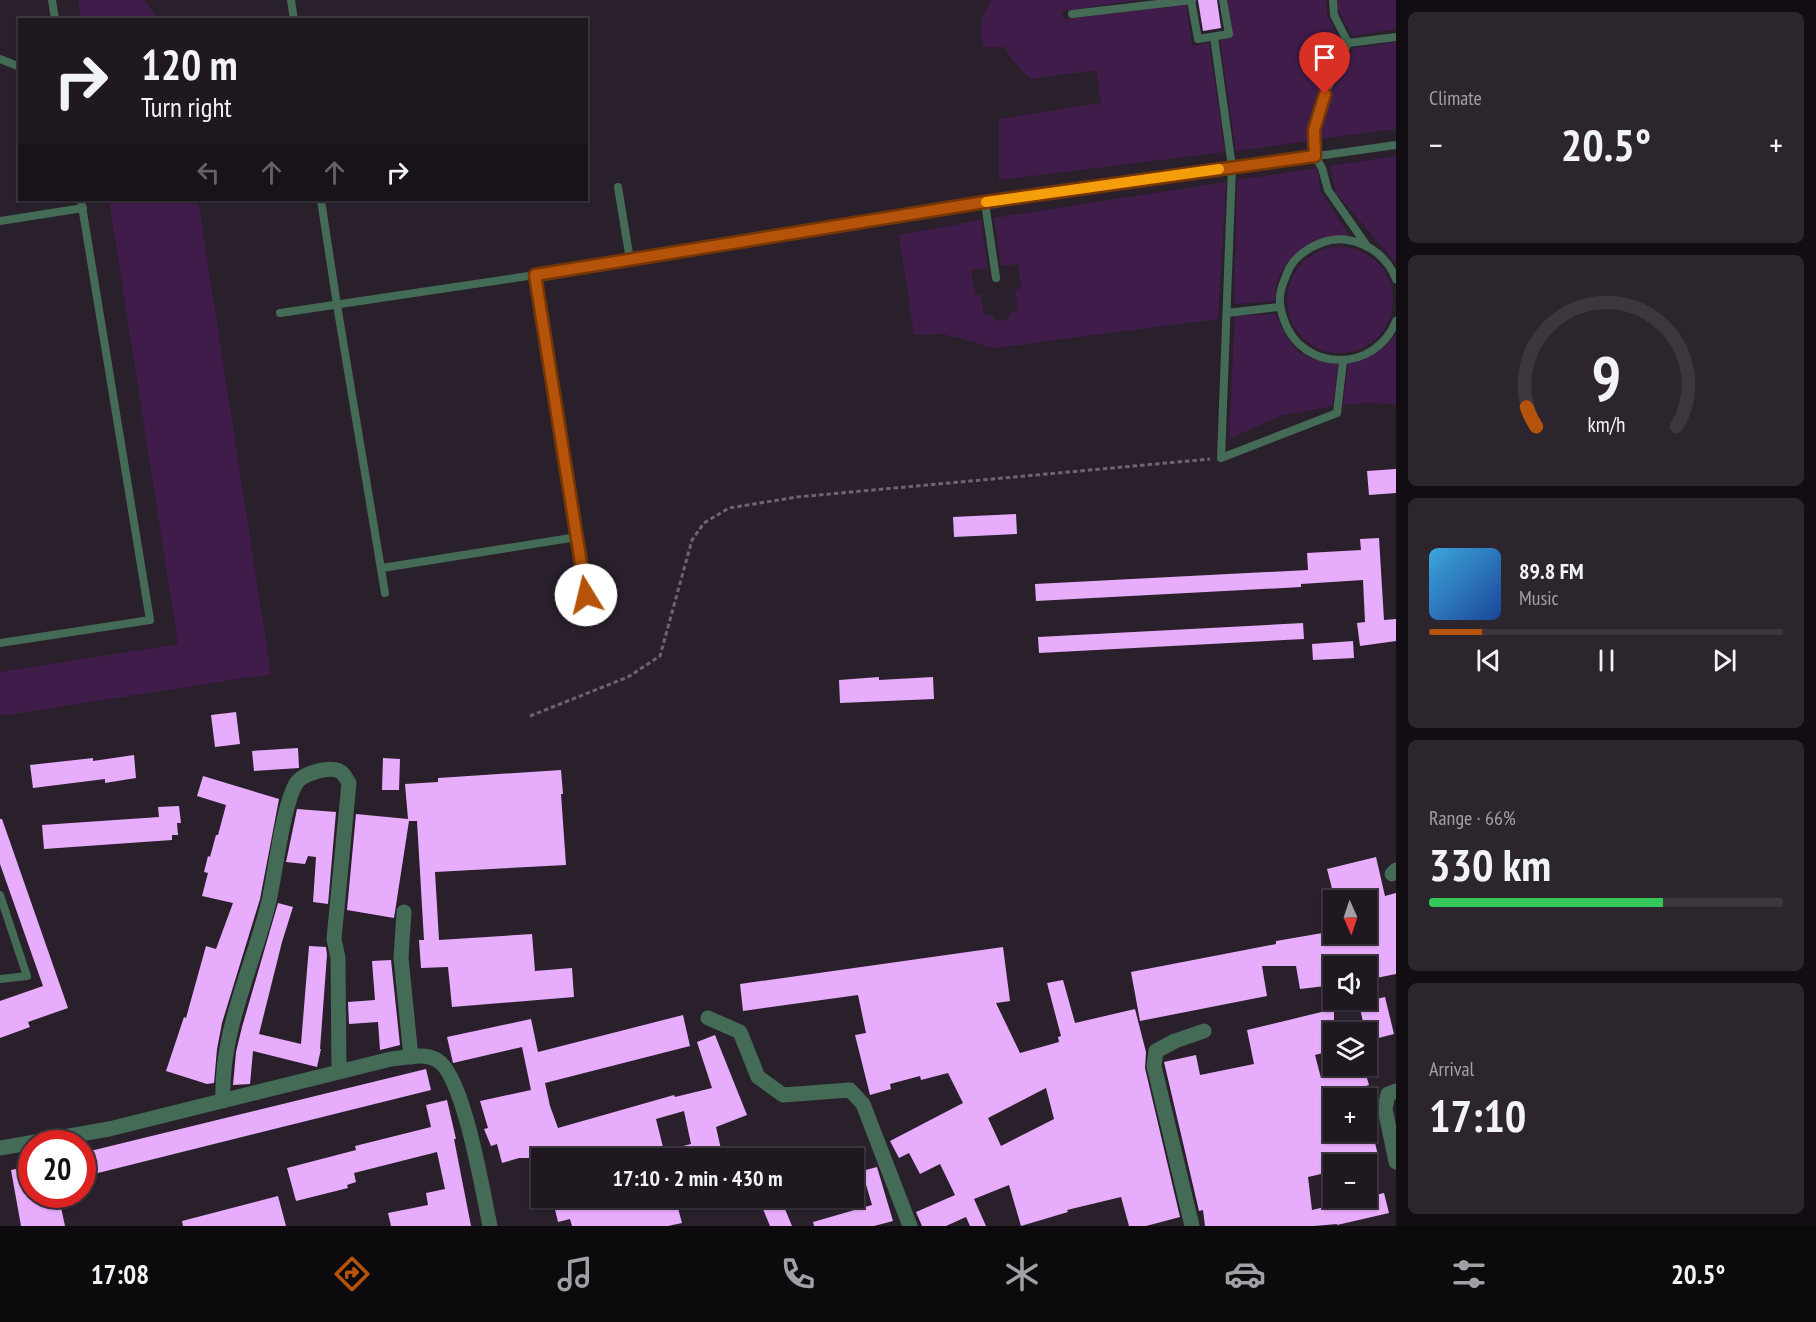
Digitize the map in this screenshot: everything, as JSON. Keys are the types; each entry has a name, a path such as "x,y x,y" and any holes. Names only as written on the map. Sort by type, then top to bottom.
{"street":[{"path":"223,1101 222,1077 234,1015 268,902 290,796 299,780 330,769 341,772 349,783 334,939 338,958 339,1072"},
{"path":"404,912 401,958 411,1057"},
{"path":"708,1018 740,1032 758,1077 783,1095 850,1090 863,1104 910,1226"},
{"path":"1192,1226 1154,1066 1156,1051 1175,1041 1204,1031"},
{"path":"0,1148 109,1129 391,1059 418,1056 437,1060 451,1074 470,1132 490,1226"},
{"path":"1396,1091 1388,1094 1385,1109 1396,1162"}],"lane":[{"path":"52,0 55,18"},
{"path":"291,0 294,18"},
{"path":"1072,14 1191,0 1198,39 1229,34 1223,0"},
{"path":"1333,0 1334,15 1348,43"},
{"path":"1214,37 1232,167 1221,458 1336,413 1343,361"},
{"path":"1348,43 1396,37"},
{"path":"1348,43 1325,94 1314,130 1315,156 1322,168 1328,190 1367,246"},
{"path":"0,59 18,66"},
{"path":"280,313 535,275 985,202 1396,145"},
{"path":"618,187 630,260"},
{"path":"321,201 385,593"},
{"path":"985,202 996,278"},
{"path":"0,221 82,204 150,620 0,644"},
{"path":"1396,279 1384,258 1367,246 1347,240 1325,241 1306,249 1291,264 1279,292 1279,308 1288,333 1303,349 1322,358 1343,361 1364,356 1378,347 1392,332 1396,321"},
{"path":"535,275 586,595"},
{"path":"1227,313 1279,308"},
{"path":"382,568 577,537"},
{"path":"0,895 27,976 0,979"}],"path":[{"path":"530,716 628,677 660,656 692,540 704,523 729,508 797,498 1221,458"}],"shaded area":[{"path":"78,0 144,0 157,18 81,18"},
{"path":"992,0 1141,0 1062,11 1063,19 1186,5 1192,46 1209,43 1225,152 999,180 999,119 1101,103 1096,70 1030,79 1004,47 983,47 982,22 985,11"},
{"path":"1227,0 1326,0 1327,15 1341,42 1314,103 1308,128 1308,141 1236,151 1220,40 1233,37"},
{"path":"1337,0 1396,0 1396,29 1352,36 1338,9"},
{"path":"1396,42 1396,129 1320,139 1327,105 1353,48"},
{"path":"1396,156 1396,263 1336,193 1330,166"},
{"path":"1317,168 1321,192 1349,235 1328,237 1296,253 1278,280 1275,301 1234,304 1237,180"},
{"path":"1226,182 1218,319 995,348 943,334 914,335 899,235 981,220 988,268 971,270 975,295 981,295 984,316 991,314 996,321 1008,319 1012,312 1018,310 1015,290 1021,288 1018,264 1001,266 994,218"},
{"path":"109,201 198,201 271,674 0,716 0,672 178,644"},
{"path":"1340,247 1360,251 1378,262 1389,280 1393,300 1389,320 1378,338 1360,349 1340,353 1320,349 1302,338 1291,320 1287,300 1291,280 1302,262 1320,251"},
{"path":"1276,314 1286,335 1298,350 1315,360 1338,364 1333,406 1280,416 1229,439 1235,316"},
{"path":"1396,334 1396,404 1343,405 1348,363 1375,353"}],"building":[{"path":"1198,0 1217,0 1221,28 1203,31"},
{"path":"1396,469 1396,493 1369,495 1367,471"},
{"path":"1016,514 1017,534 954,537 953,517"},
{"path":"1379,538 1384,620 1396,619 1396,641 1360,646 1357,623 1365,622 1363,580 1301,584 1301,587 1036,601 1035,584 1308,570 1307,553 1361,550 1360,539"},
{"path":"1303,623 1304,639 1039,653 1038,637"},
{"path":"1353,641 1354,658 1313,660 1312,644"},
{"path":"879,677 879,680 933,677 934,699 840,703 839,680"},
{"path":"236,712 240,744 215,747 211,715"},
{"path":"298,748 299,768 254,771 252,751"},
{"path":"134,755 136,778 105,783 105,779 33,788 30,765 93,758 93,761"},
{"path":"383,758 400,759 399,790 382,790"},
{"path":"561,770 566,865 435,872 439,940 532,934 535,971 572,968 574,997 452,1007 448,967 421,968 419,940 424,940 417,821 409,821 394,918 347,910 356,814 408,819 405,784 438,782 438,778"},
{"path":"203,776 279,799 260,899 222,1023 214,1083 207,1084 166,1071 184,1017 186,1018 206,946 216,949 233,903 202,896 208,873 204,872 208,856 210,857 216,835 218,835 226,805 197,796"},
{"path":"179,806 181,823 177,823 178,835 172,835 172,840 44,849 42,825 159,817 158,807"},
{"path":"297,809 336,812 328,904 313,902 316,857 308,856 305,864 286,862"},
{"path":"0,819 2,819 68,1008 28,1022 30,1027 0,1038 0,1001 43,986 0,864"},
{"path":"1376,857 1385,896 1396,893 1396,974 1377,978 1377,956 1323,956 1323,986 1300,989 1296,966 1262,966 1267,996 1140,1021 1131,972 1323,933 1323,944 1377,944 1377,890 1332,890 1327,869"},
{"path":"278,903 293,907 259,1034 301,1044 309,946 326,947 321,1049 317,1067 253,1051 250,1084 233,1085 236,1052 242,1027"},
{"path":"1003,947 1010,1001 996,1003 1020,1053 1059,1042 1058,1037 1061,1036 1047,983 1063,980 1075,1023 1135,1009 1146,1052 1145,1068 1180,1217 1146,1226 1129,1226 1121,1197 1067,1210 1068,1212 1021,1226 1009,1185 974,1199 986,1226 970,1226 966,1217 946,1226 922,1226 916,1212 955,1195 940,1164 920,1174 909,1153 899,1158 890,1141 963,1103 948,1073 921,1080 920,1076 890,1084 891,1089 870,1095 855,1035 866,1033 858,995 743,1011 740,984","holes":["1046,1088 1054,1119 1001,1146 988,1118"]},
{"path":"391,960 400,1045 380,1050 378,1022 349,1024 348,1002 375,1000 372,961"},
{"path":"1385,997 1394,1034 1377,1038 1377,1022 1363,1022 1360,1010 1377,1010 1377,999"},
{"path":"1334,1010 1334,1022 1323,1022 1323,1053 1315,1055 1321,1078 1366,1076 1369,1085 1358,1088 1323,1088 1323,1142 1375,1142 1379,1159 1377,1160 1377,1154 1323,1154 1323,1174 1308,1177 1312,1210 1323,1207 1377,1208 1377,1195 1384,1193 1389,1213 1337,1225 1205,1226 1203,1210 1199,1211 1164,1062 1196,1055 1200,1075 1254,1064 1247,1030"},
{"path":"683,1015 690,1046 545,1083 558,1128 674,1095 675,1097 712,1088 697,1042 715,1035 747,1115 716,1127 721,1148 676,1148 691,1144 684,1111 656,1119 663,1148 531,1148 531,1158 519,1158 502,1163 497,1144 491,1146 484,1129 488,1128 480,1101 531,1090 522,1047 453,1063 447,1037 531,1019 538,1052"},
{"path":"426,1069 431,1090 96,1174 96,1150"},
{"path":"447,1100 471,1226 391,1226 388,1213 428,1205 426,1193 445,1189 437,1152 354,1173 356,1182 347,1185 348,1188 296,1201 287,1168 356,1150 355,1146 431,1127 426,1105"},
{"path":"877,1167 893,1221 874,1226 814,1226 813,1222 872,1205 864,1170"},
{"path":"18,1169 18,1208 61,1208 65,1226 21,1226 11,1170"},
{"path":"278,1196 286,1226 183,1226 182,1221"},
{"path":"555,1208 678,1208 682,1223 668,1226 572,1226 570,1219 558,1222"},
{"path":"763,1208 785,1208 792,1226 770,1226"}],"slow traffic":[{"path":"986,202 1219,169"}],"route":[{"path":"586,595 535,275 985,202 1315,156 1314,130 1325,94"}]}
